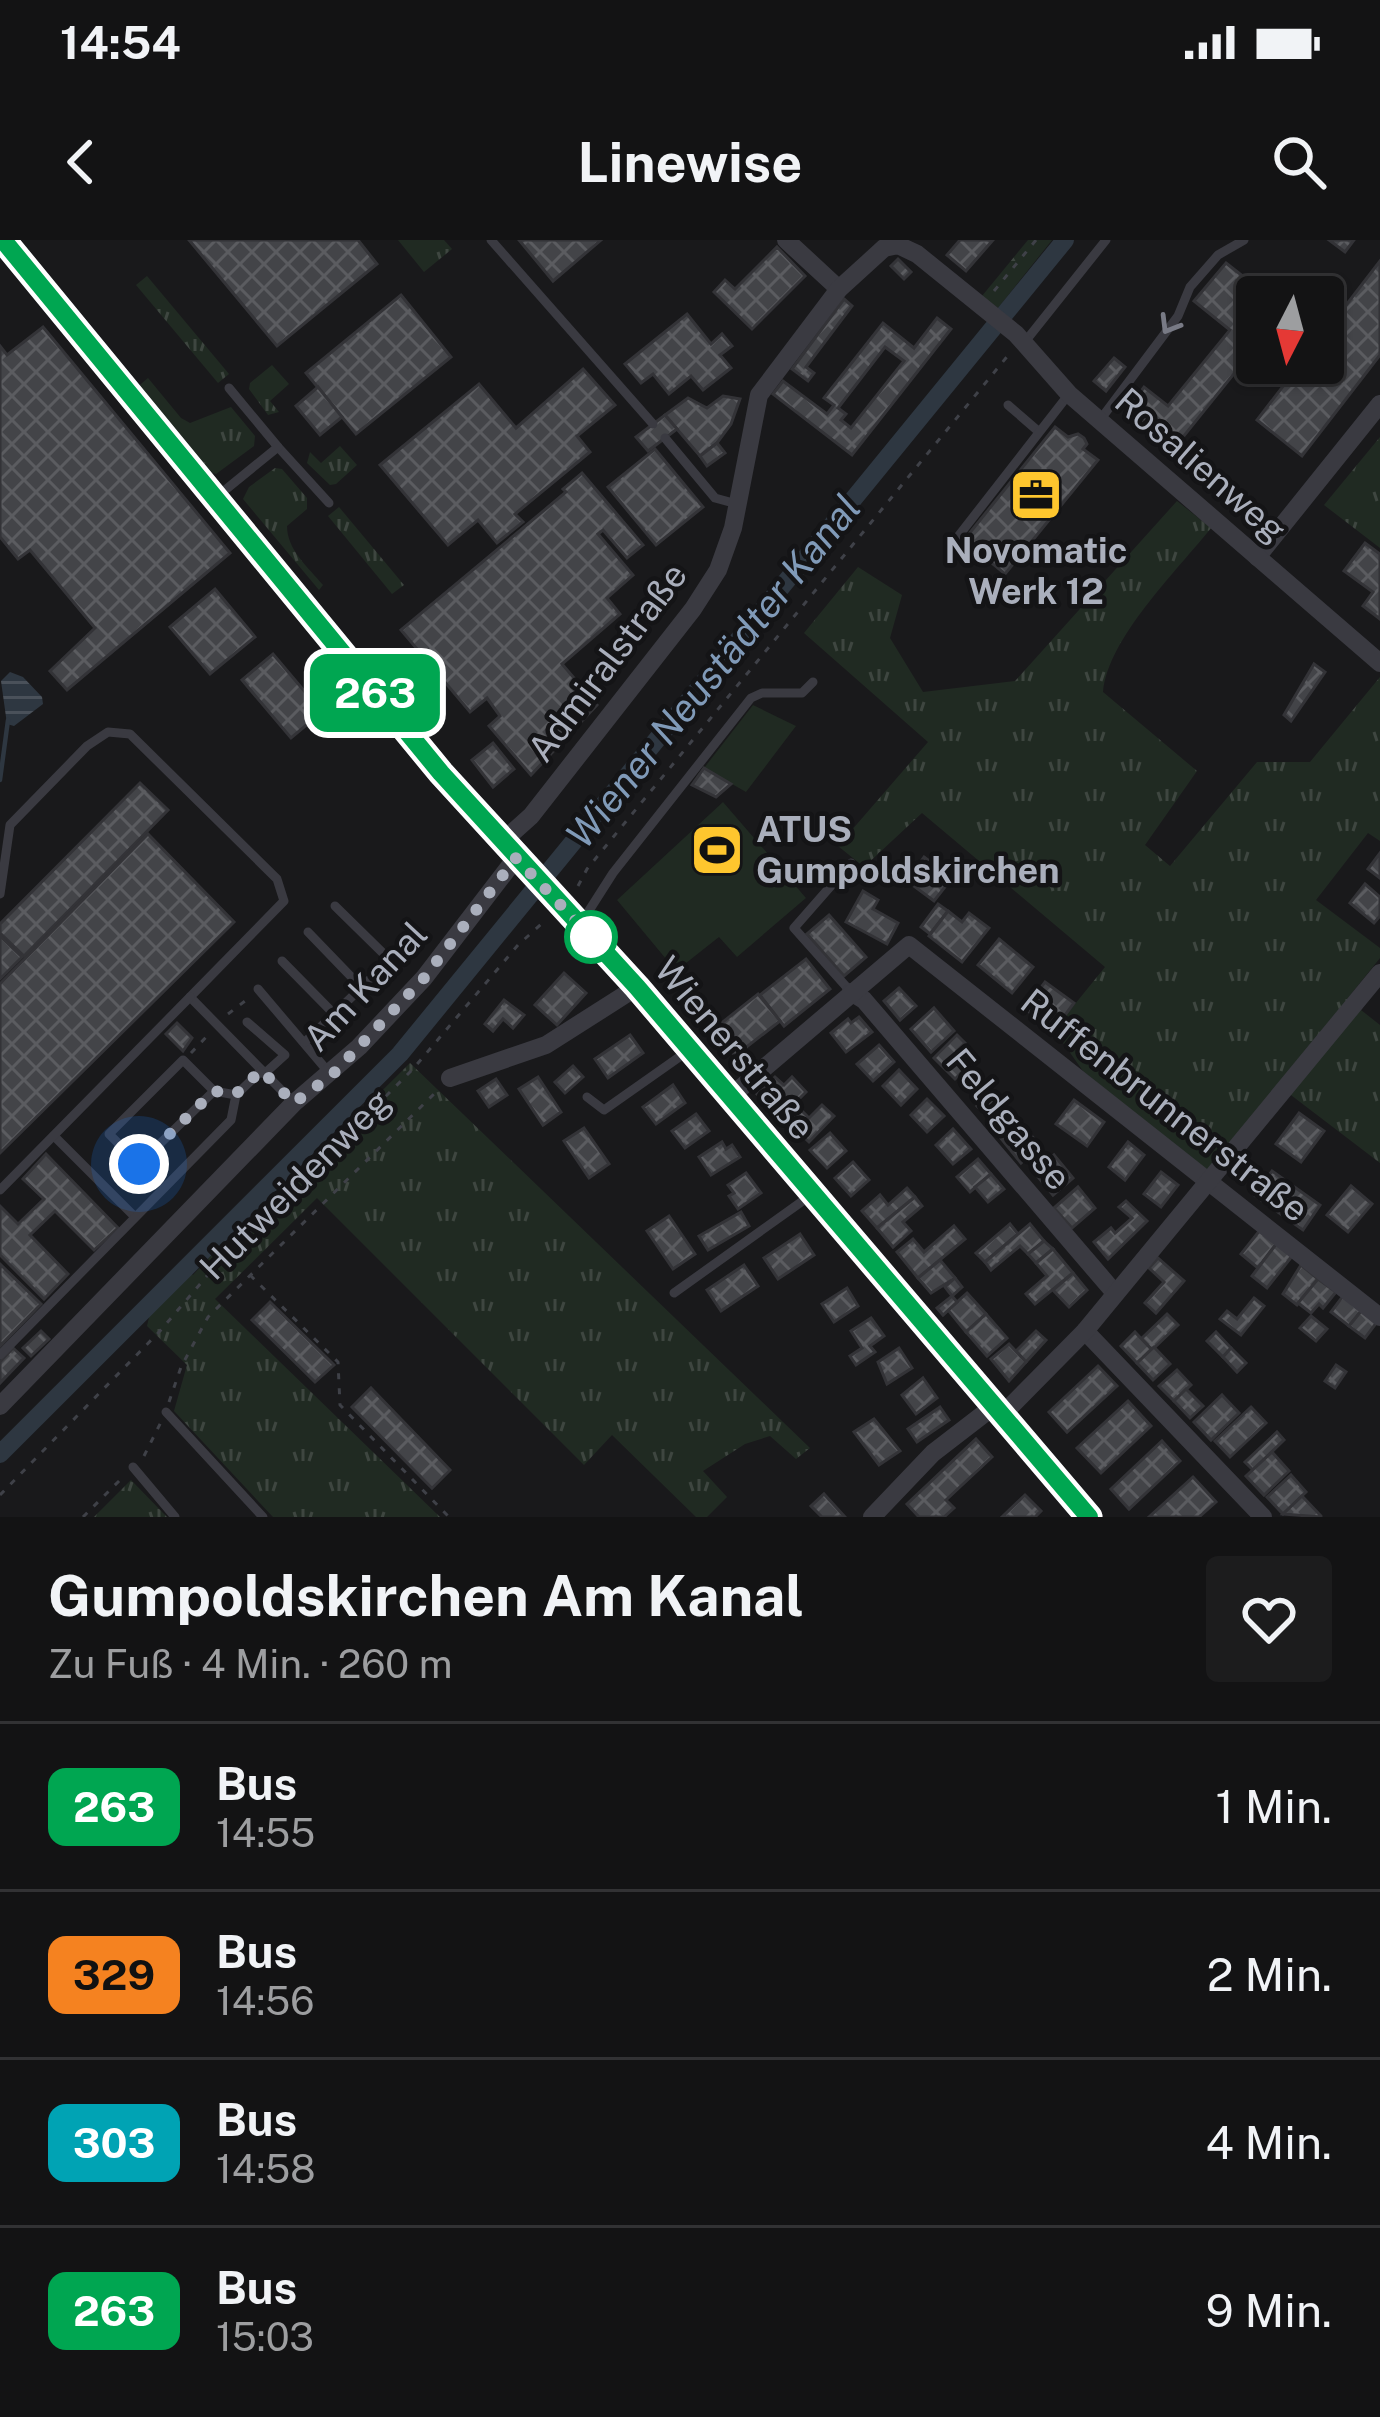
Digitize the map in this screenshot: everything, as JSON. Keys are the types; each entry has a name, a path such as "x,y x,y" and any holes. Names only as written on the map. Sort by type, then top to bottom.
{"street":[{"name":"Wienerstraße","path":"3,240 516,857 637,987 1088,1517"},
{"path":"786,240 839,290"},
{"name":"Admiralstraße","path":"516,857 531,816 693,609 718,570 759,395 839,290 872,256 900,243 984,308"},
{"name":"Rosalienweg","path":"984,308 1018,336 1069,394 1380,664"},
{"path":"1257,557 1380,404"},
{"name":"Am Kanal","path":"0,1406 294,1103 332,1075 424,978 516,857"},
{"name":"Ruffenbrunnerstraße","path":"850,992 909,944 1380,1317"},
{"path":"872,1517 933,1453 998,1411 1084,1331 1380,974"},
{"path":"450,1078 546,1045 637,987"},
{"path":"730,1097 850,992"},
{"name":"Feldgasse","path":"850,992 864,1000 1114,1292"},
{"path":"1084,1331 1263,1517"}],"lane":[{"path":"491,240 653,424"},
{"path":"1018,336 1106,240"},
{"path":"1100,421 1178,316 1190,286 1218,255 1244,240"},
{"path":"229,388 328,503"},
{"path":"963,554 953,543 1069,394"},
{"path":"1008,405 1038,431"},
{"path":"665,438 715,498 737,504"},
{"path":"215,499 278,447"},
{"path":"580,925 614,873 752,698 761,693 802,693 813,682"},
{"path":"0,894 10,826 87,746 108,732 130,734 277,880 284,901 0,1190"},
{"path":"850,863 794,928 850,992"},
{"path":"305,1042 390,959 335,906"},
{"path":"308,932 362,988"},
{"path":"282,961 335,1015"},
{"path":"258,989 332,1075"},
{"path":"190,997 294,1103"},
{"path":"0,1355 231,1120 236,1094 285,1055 248,1022"},
{"path":"587,1096 604,1110 690,1050"},
{"path":"214,1091 139,1164 110,1134 183,1060 214,1091 236,1094"},
{"path":"54,1136 135,1217"},
{"path":"674,1293 812,1194"},
{"path":"166,1412 263,1517"},
{"path":"133,1467 175,1517"}],"path":[{"path":"984,308 1036,240"},
{"path":"183,1060 258,989"},
{"name":"Hutweidenweg","path":"83,1517 143,1457 166,1412 181,1367 208,1318 450,1078"},
{"path":"249,1273 338,1362 340,1405 449,1517"}],"green space":[{"path":"398,240 444,240 452,249 424,272"},
{"path":"1028,240 1052,240 998,308 982,296"},
{"path":"147,276 229,374 218,383 136,285"},
{"path":"272,365 289,384 270,401 279,412 268,415 249,389"},
{"path":"148,378 190,423 231,407 255,436 254,446 216,474 206,471 135,389"},
{"path":"1380,437 1380,548 1324,505"},
{"path":"340,446 357,465 330,485 307,463 310,452 321,463"},
{"path":"275,468 282,469 307,498 307,509 287,526 288,535 299,558 323,585 319,590 243,499 249,487"},
{"path":"1177,501 1211,528 1130,628 1103,692 1197,771 1145,845 1170,866 1257,762 1310,762 1380,677 1380,841 1368,833 1316,900 1380,948 1380,958 1347,999 1380,1025 1380,1163 1283,1089 1210,1174 1083,1071 1054,1030 1105,967 922,813 864,867 838,846 928,742 804,633 858,567 902,595 890,638 923,692 1015,681"},
{"path":"339,507 404,585 392,594 328,516"},
{"name":"ATUS Gumpoldskirchen","path":"753,705 796,726 746,792 704,768"},
{"name":"ATUS Gumpoldskirchen","path":"723,802 806,898 737,957 719,937 676,971 617,900"},
{"path":"410,1063 810,1448 796,1459 770,1436 745,1444 703,1471 727,1497 707,1517 696,1517 612,1435 584,1465 317,1198 215,1299 440,1517 273,1517 174,1411 187,1365 147,1326 151,1309 232,1240"},
{"path":"131,1480 167,1517 94,1517"}],"shaded area":[{"path":"10,672 23,677 43,704 14,726 7,724 1,681"}],"building":[{"path":"189,240 358,240 377,264 277,346"},
{"path":"519,240 601,240 553,281"},
{"path":"960,240 993,240 966,271 947,255"},
{"path":"1329,240 1354,240 1345,252"},
{"path":"777,247 805,276 752,329 714,292 725,280 735,289"},
{"path":"898,259 911,272 904,279 891,266"},
{"path":"1380,261 1380,355 1302,456 1257,420 1285,384 1344,384 1344,308"},
{"path":"1226,263 1243,276 1236,276 1236,371 1175,447 1127,409 1144,387 1168,406 1230,330 1194,301"},
{"path":"401,295 451,357 356,434 306,373"},
{"path":"844,299 852,306 806,367 814,373 808,381 792,369"},
{"path":"687,314 711,344 722,334 732,346 720,355 731,368 703,390 691,376 669,394 653,374 641,383 625,364"},
{"path":"937,318 951,329 852,455 773,394 783,381 827,414 834,405 824,398 883,323 914,348","holes":["885,347 904,361 851,428 841,420 846,414 838,408"]},
{"path":"43,327 230,553 67,690 50,671 95,628 30,550 18,559 0,537 0,346 7,355"},
{"path":"1114,358 1125,367 1106,391 1094,381"},
{"path":"583,369 615,405 577,436 590,452 515,514 523,522 497,543 478,520 448,545 380,465 479,384 516,428"},
{"path":"318,387 342,417 320,435 296,406"},
{"path":"723,396 740,399 731,424 700,456 665,415 688,398 707,408"},
{"path":"665,415 677,429 648,451 636,437"},
{"name":"Novomatic Werk 12","path":"1055,427 1068,437 1078,434 1084,438 1083,449 1098,460 1005,574 964,540"},
{"path":"717,443 725,453 707,466 700,456"},
{"path":"655,449 703,507 656,545 608,487"},
{"path":"582,473 643,545 627,558 603,530 598,534 633,575 607,598 620,614 562,664 597,705 531,775 489,726 500,716 487,698 470,712 401,630 566,492 563,489"},
{"path":"1365,543 1380,554 1380,619 1363,606 1373,592 1344,571"},
{"path":"215,589 255,637 210,674 170,627"},
{"path":"273,654 322,712 291,738 242,680"},
{"path":"1314,664 1325,672 1291,721 1284,715"},
{"path":"493,743 514,769 493,787 472,760"},
{"path":"704,768 731,784 716,797 692,785"},
{"path":"140,783 168,810 24,956 0,933 0,924"},
{"path":"148,834 234,922 0,1153 0,984"},
{"path":"1380,853 1380,878 1368,869"},
{"path":"924,857 952,878 934,901 907,881"},
{"path":"1365,884 1380,897 1380,916 1374,923 1350,903"},
{"path":"863,891 878,900 873,909 898,923 887,944 846,922"},
{"path":"938,904 948,911 930,934 921,927"},
{"path":"948,911 962,922 969,913 989,928 962,962 929,936"},
{"path":"829,915 866,957 844,976 807,934"},
{"path":"0,936 22,957 0,979"},
{"path":"999,939 1033,967 1012,993 978,965"},
{"path":"806,959 830,989 784,1026 760,995"},
{"path":"564,973 586,993 557,1025 535,1005"},
{"path":"1045,982 1074,1003 1054,1030 1025,1009"},
{"path":"899,988 916,1006 900,1020 884,1001"},
{"path":"758,994 780,1021 735,1056 714,1029"},
{"path":"504,1000 524,1015 513,1028 503,1019 493,1031 485,1024"},
{"path":"934,1008 954,1031 931,1052 911,1029"},
{"path":"859,1017 872,1032 846,1052 831,1033 848,1019 851,1023"},
{"path":"177,1023 192,1038 183,1051 166,1034"},
{"path":"630,1035 643,1053 608,1078 595,1059"},
{"path":"957,1035 965,1043 957,1051 970,1064 955,1079 934,1058"},
{"path":"879,1045 894,1062 873,1081 857,1064"},
{"path":"573,1066 583,1077 565,1093 555,1082"},
{"path":"899,1070 917,1089 901,1105 883,1086"},
{"path":"538,1077 561,1112 543,1125 519,1089"},
{"path":"775,1077 784,1085 792,1077 806,1092 780,1118 757,1094"},
{"path":"496,1079 507,1095 489,1107 478,1091"},
{"path":"673,1085 685,1103 656,1124 643,1107"},
{"path":"991,1093 1008,1111 994,1124 977,1106"},
{"path":"927,1099 944,1116 927,1132 911,1115"},
{"path":"1074,1100 1104,1122 1087,1146 1056,1124"},
{"path":"822,1105 834,1116 809,1142 788,1122 800,1109 809,1118"},
{"path":"1299,1113 1324,1131 1301,1162 1276,1144"},
{"path":"696,1114 709,1131 685,1148 672,1131"},
{"path":"1013,1123 1040,1145 1021,1163 999,1136"},
{"path":"584,1128 609,1164 589,1178 564,1141"},
{"path":"953,1129 971,1149 953,1164 936,1145"},
{"path":"830,1133 846,1151 827,1168 810,1150"},
{"path":"722,1142 726,1149 732,1145 740,1157 711,1175 699,1157"},
{"path":"1128,1142 1144,1155 1125,1180 1109,1167"},
{"path":"46,1154 118,1228 94,1250 55,1211 30,1235 68,1274 44,1299 0,1255 0,1206 18,1224 44,1199 23,1179"},
{"path":"1054,1155 1073,1178 1053,1195 1034,1172"},
{"path":"978,1159 991,1174 970,1192 957,1177"},
{"path":"853,1162 869,1180 851,1196 835,1178"},
{"path":"1272,1171 1320,1205 1303,1230 1254,1195"},
{"path":"1161,1172 1178,1185 1161,1207 1144,1194"},
{"path":"746,1173 761,1193 738,1209 728,1185"},
{"path":"991,1174 1004,1189 988,1202 975,1187"},
{"path":"1351,1186 1372,1204 1348,1232 1327,1215"},
{"path":"1078,1187 1095,1208 1072,1228 1054,1208"},
{"path":"907,1188 915,1197 877,1228 862,1211 880,1195 888,1205"},
{"path":"915,1197 922,1206 903,1222 911,1231 893,1247 877,1228"},
{"path":"1126,1201 1147,1221 1108,1259 1094,1242 1111,1228 1115,1233 1132,1218 1119,1207"},
{"path":"741,1212 749,1226 708,1250 699,1236"},
{"path":"669,1216 695,1254 673,1269 647,1231"},
{"path":"1010,1224 1018,1234 985,1262 976,1253"},
{"path":"1030,1224 1044,1241 1028,1254 1020,1246 991,1270 985,1262"},
{"path":"954,1226 965,1239 918,1278 897,1252 913,1239 924,1252"},
{"path":"1260,1230 1277,1243 1258,1268 1241,1254"},
{"path":"800,1234 814,1255 778,1279 764,1258"},
{"path":"1044,1241 1053,1249 1036,1263 1028,1254"},
{"path":"1277,1243 1293,1255 1267,1288 1252,1276"},
{"path":"1053,1249 1073,1273 1035,1304 1026,1294 1047,1276 1036,1263"},
{"path":"1158,1258 1184,1281 1156,1313 1145,1303 1164,1282 1149,1268"},
{"path":"940,1260 955,1278 931,1293 918,1278"},
{"path":"0,1264 41,1304 0,1346"},
{"path":"744,1265 758,1286 721,1311 707,1290"},
{"path":"1301,1265 1318,1279 1297,1305 1283,1294"},
{"path":"1073,1273 1087,1290 1069,1307 1053,1290"},
{"path":"955,1278 962,1287 952,1296 945,1287"},
{"path":"1318,1279 1336,1292 1323,1308 1319,1304 1311,1313 1298,1303"},
{"path":"847,1288 858,1306 834,1322 822,1304"},
{"path":"967,1293 986,1314 966,1332 948,1310"},
{"path":"952,1296 957,1302 943,1315 937,1308"},
{"path":"1343,1296 1362,1310 1349,1326 1331,1312"},
{"path":"1254,1298 1264,1306 1241,1335 1220,1319 1227,1311 1237,1319"},
{"path":"270,1302 334,1365 315,1382 252,1320"},
{"path":"1362,1310 1377,1322 1365,1338 1349,1326"},
{"path":"986,1314 1007,1338 987,1356 966,1332"},
{"path":"1167,1314 1178,1325 1152,1350 1141,1339"},
{"path":"1311,1316 1327,1329 1316,1341 1300,1328"},
{"path":"871,1318 884,1336 870,1346 875,1352 856,1365 850,1356 862,1348 851,1331"},
{"path":"41,1331 49,1339 31,1356 23,1348"},
{"path":"1036,1331 1046,1340 1026,1362 1016,1351"},
{"path":"1135,1332 1152,1350 1137,1363 1121,1346"},
{"path":"1216,1332 1231,1348 1223,1357 1207,1341"},
{"path":"1009,1344 1026,1362 1009,1381 991,1359"},
{"path":"1154,1347 1170,1364 1153,1380 1137,1363"},
{"path":"13,1348 24,1358 0,1383 0,1362"},
{"path":"899,1348 912,1368 887,1384 878,1362"},
{"path":"1231,1348 1246,1363 1237,1372 1223,1357"},
{"path":"1336,1365 1346,1372 1335,1388 1325,1381"},
{"path":"1098,1366 1117,1386 1067,1432 1049,1412"},
{"path":"1177,1370 1191,1385 1174,1401 1159,1386"},
{"path":"923,1378 937,1398 916,1414 902,1395"},
{"path":"371,1388 450,1470 432,1488 352,1407"},
{"path":"1186,1389 1203,1406 1190,1418 1174,1401"},
{"path":"1222,1395 1239,1413 1211,1440 1194,1422"},
{"path":"1128,1401 1151,1426 1101,1473 1077,1448"},
{"path":"940,1407 949,1420 917,1442 908,1429"},
{"path":"1251,1407 1266,1423 1230,1457 1215,1441"},
{"path":"874,1419 900,1451 879,1465 854,1432"},
{"path":"1277,1432 1284,1440 1253,1470 1245,1462"},
{"path":"976,1439 992,1457 946,1500 954,1508 944,1517 919,1517 907,1504"},
{"path":"1162,1441 1180,1461 1129,1509 1111,1489"},
{"path":"1272,1452 1289,1471 1264,1495 1246,1476"},
{"path":"1291,1475 1306,1492 1283,1514 1267,1497"},
{"path":"1193,1477 1216,1502 1199,1517 1149,1517"},
{"path":"824,1494 845,1517 822,1517 811,1506"},
{"path":"1025,1495 1041,1511 1035,1517 1002,1517"},
{"path":"1302,1496 1321,1516 1321,1517 1283,1514"}],"waterway":[{"name":"Wiener Neustädter Kanal","path":"0,1454 400,1054 1065,240"},
{"path":"0,780 8,720"}],"bus line":[{"name":"263","path":"3,240 441,773 637,987 1089,1517"}],"place":[{"name":"Novomatic Werk 12","path":"1036,495"},
{"name":"ATUS Gumpoldskirchen","path":"717,850"}],"route":[{"path":"139,1164 214,1091 236,1094 261,1070 294,1103 332,1075 424,978 516,858 591,937"}]}
